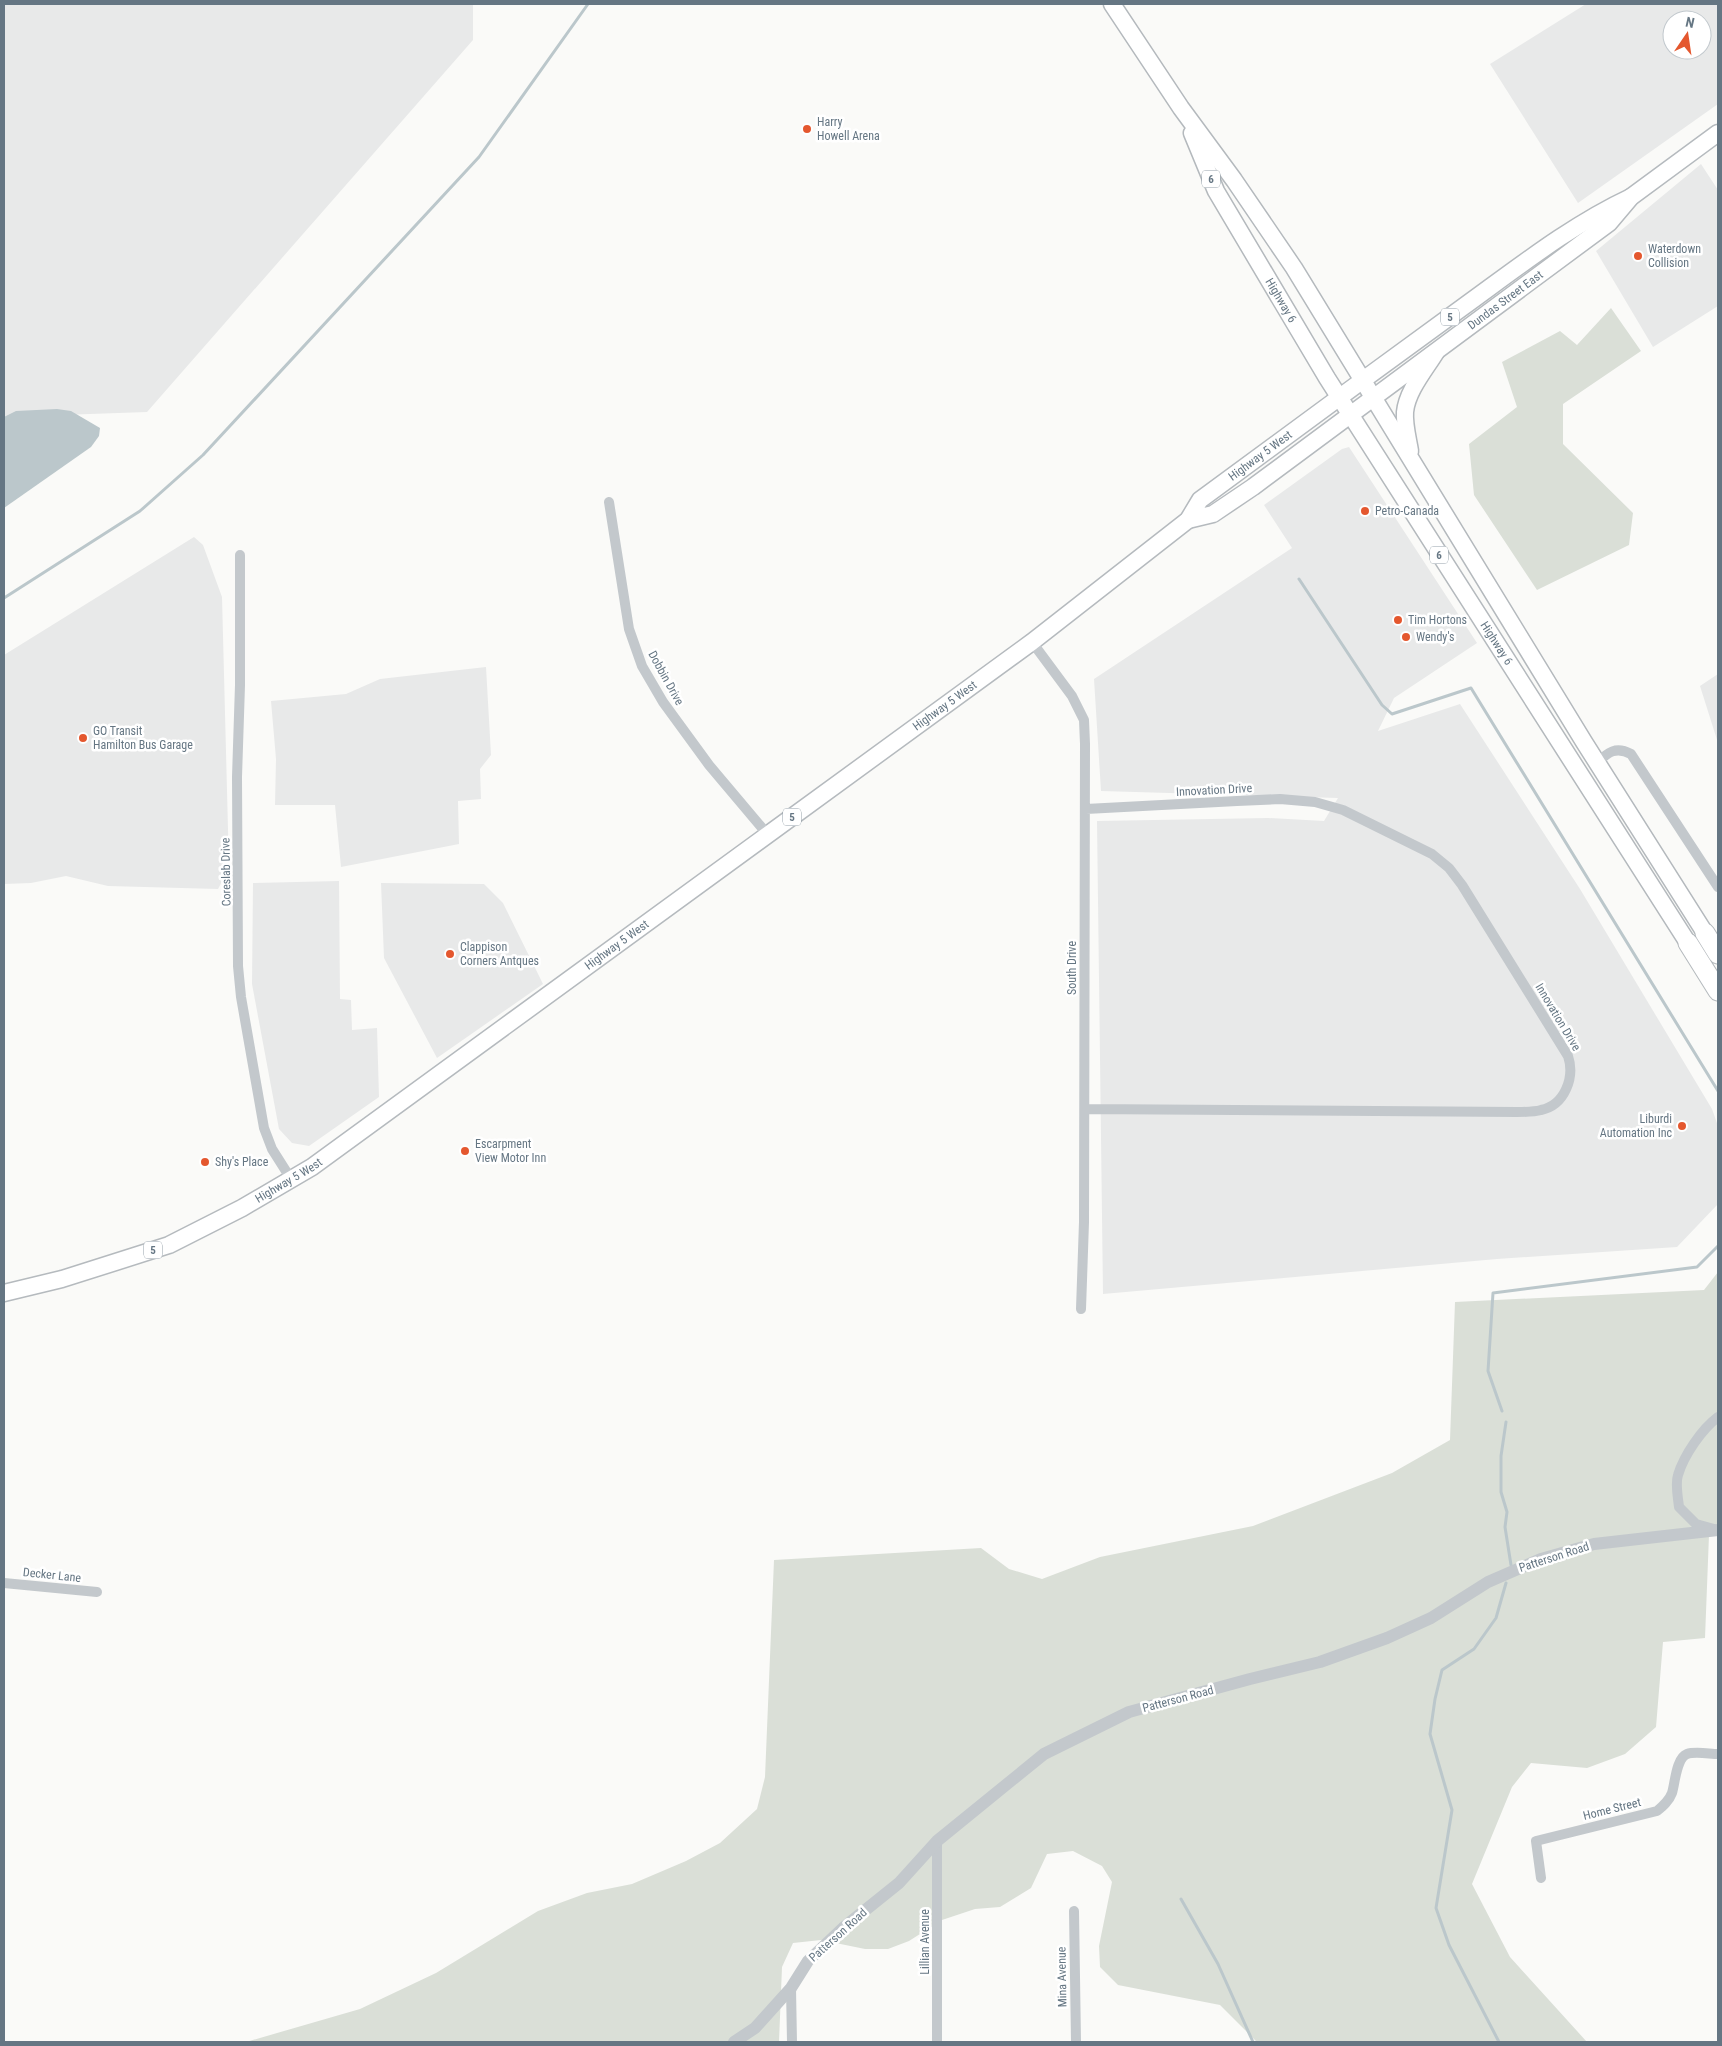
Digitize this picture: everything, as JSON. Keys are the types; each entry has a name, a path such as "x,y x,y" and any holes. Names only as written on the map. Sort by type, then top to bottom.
{"highway":[{"name":"Highway 6","path":"1705,933 1718,954"},
{"name":"Highway 6","path":"1688,943 1718,991"}],"main road":[{"name":"Highway 6","path":"1112,4 1181,108 1234,180 1283,252 1364,380 1597,763 1705,933"},
{"name":"Highway 6","path":"1181,108 1216,192 1340,397 1688,943"},
{"name":"Dundas Street East","path":"1364,380 1537,254 1604,210 1632,197 1718,133"},
{"name":"Dundas Street East","path":"1374,398 1610,223 1632,197"},
{"path":"1412,461 1405,420 1406,405 1413,389 1436,352"},
{"name":"5","path":"1340,397 1364,380"},
{"name":"Highway 5 West","path":"4,1293 62,1279 169,1245 242,1208 291,1179 362,1131 1032,642 1188,520 1200,500 1340,397"},
{"name":"5","path":"1351,414 1374,398"},
{"name":"Highway 5 West","path":"1188,520 1213,514 1253,487 1351,414"}],"street":[{"name":"Dobbin Drive","path":"609,502 629,628 642,666 663,702 709,765 768,835"},
{"name":"Coreslab Drive","path":"240,555 240,684 237,777 238,966 241,997 264,1128 272,1149 291,1179"},
{"name":"South Drive","path":"1032,642 1072,696 1084,720 1086,809 1084,1222 1081,1310"},
{"path":"1567,752 1584,742"},
{"path":"1597,763 1608,752 1617,749 1631,754 1718,887"},
{"name":"Innovation Drive","path":"1084,1109 1518,1112 1543,1110 1561,1098 1567,1088 1571,1075 1568,1056 1462,886 1449,868 1432,854 1343,810 1315,802 1280,799 1086,809"},
{"path":"1718,1416 1711,1422 1690,1450 1677,1476 1679,1507 1696,1524 1718,1530"},
{"name":"Patterson Road","path":"734,2042 756,2028 791,1988 808,1961 843,1928 899,1883 937,1841 1044,1754 1129,1712 1250,1678 1320,1662 1387,1638 1431,1618 1488,1582 1541,1559 1594,1544 1718,1530"},
{"name":"Decker Lane","path":"4,1583 97,1592"},
{"name":"Home Street","path":"1541,1878 1536,1841 1657,1811 1672,1794 1682,1758 1687,1754 1718,1754"},
{"name":"Lillian Avenue","path":"937,1841 937,2042"},
{"name":"Mina Avenue","path":"1074,1911 1076,2042"},
{"path":"791,1988 792,2042"}],"shaded area":[{"path":"4,4 473,4 473,40 147,412 4,417"},
{"path":"1586,4 1718,4 1718,104 1578,203 1490,64"},
{"path":"1701,164 1718,190 1718,306 1653,347 1596,251"},
{"path":"1611,308 1641,351 1563,404 1563,444 1633,513 1629,545 1537,590 1474,495 1469,444 1517,407 1502,362 1560,331 1577,345"},
{"path":"57,409 71,411 100,428 99,436 91,447 4,508 4,417 16,411"},
{"path":"1349,447 1477,643 1394,698 1378,731 1460,704 1580,889 1712,1109 1718,1126 1718,1204 1677,1247 1497,1259 1103,1294 1097,821 1268,818 1324,821 1338,798 1101,791 1094,679 1292,548 1264,505 1342,449"},
{"path":"194,537 203,545 222,597 229,868 218,889 108,886 66,876 31,883 4,884 4,655"},
{"path":"486,667 491,755 480,769 481,799 458,801 459,844 341,867 335,805 275,805 276,759 271,701 346,694 380,679"},
{"path":"1718,674 1718,743 1700,686"},
{"path":"339,881 340,999 351,1000 352,1030 377,1028 379,1097 309,1146 292,1143 279,1129 252,984 253,883"},
{"path":"381,883 484,884 503,903 543,984 437,1058 384,958"},
{"path":"1718,1272 1718,1533 1709,1535 1705,1638 1663,1642 1656,1727 1625,1754 1587,1768 1531,1763 1512,1787 1472,1884 1510,1957 1587,2042 1257,2042 1220,2005 1118,1985 1100,1967 1099,1946 1112,1882 1102,1866 1073,1851 1047,1854 1031,1888 1000,1907 975,1909 942,1920 909,1941 888,1949 865,1949 821,1940 793,1943 782,1967 779,2042 246,2042 360,2009 436,1973 538,1911 587,1893 632,1884 686,1861 720,1843 757,1809 765,1777 774,1560 981,1548 1009,1569 1042,1579 1100,1557 1253,1526 1392,1473 1450,1440 1455,1302 1704,1290"}],"waterway":[{"path":"4,598 140,511 203,455 479,157 588,4"},
{"path":"1299,579 1382,705 1392,714 1471,688 1718,1091"},
{"path":"1502,1411 1488,1371 1493,1293 1697,1267 1718,1246"},
{"path":"1506,1422 1501,1456 1501,1492 1507,1512 1505,1527 1511,1565"},
{"path":"1499,2042 1449,1945 1436,1908 1452,1810 1430,1734 1435,1699 1442,1670 1474,1649 1496,1618 1506,1583"},
{"path":"1181,1899 1218,1964 1253,2042"}],"place":[{"name":"Harry Howell Arena","path":"807,129"},
{"name":"Waterdown Collision","path":"1638,256"},
{"name":"Petro-Canada","path":"1365,511"},
{"name":"Tim Hortons","path":"1398,620"},
{"name":"Wendy's","path":"1406,637"},
{"name":"GO Transit Hamilton Bus Garage","path":"83,738"},
{"name":"Clappison Corners Antques","path":"450,954"},
{"name":"Liburdi Automation Inc","path":"1682,1126"},
{"name":"Escarpment View Motor Inn","path":"465,1151"},
{"name":"Shy's Place","path":"205,1162"}]}
